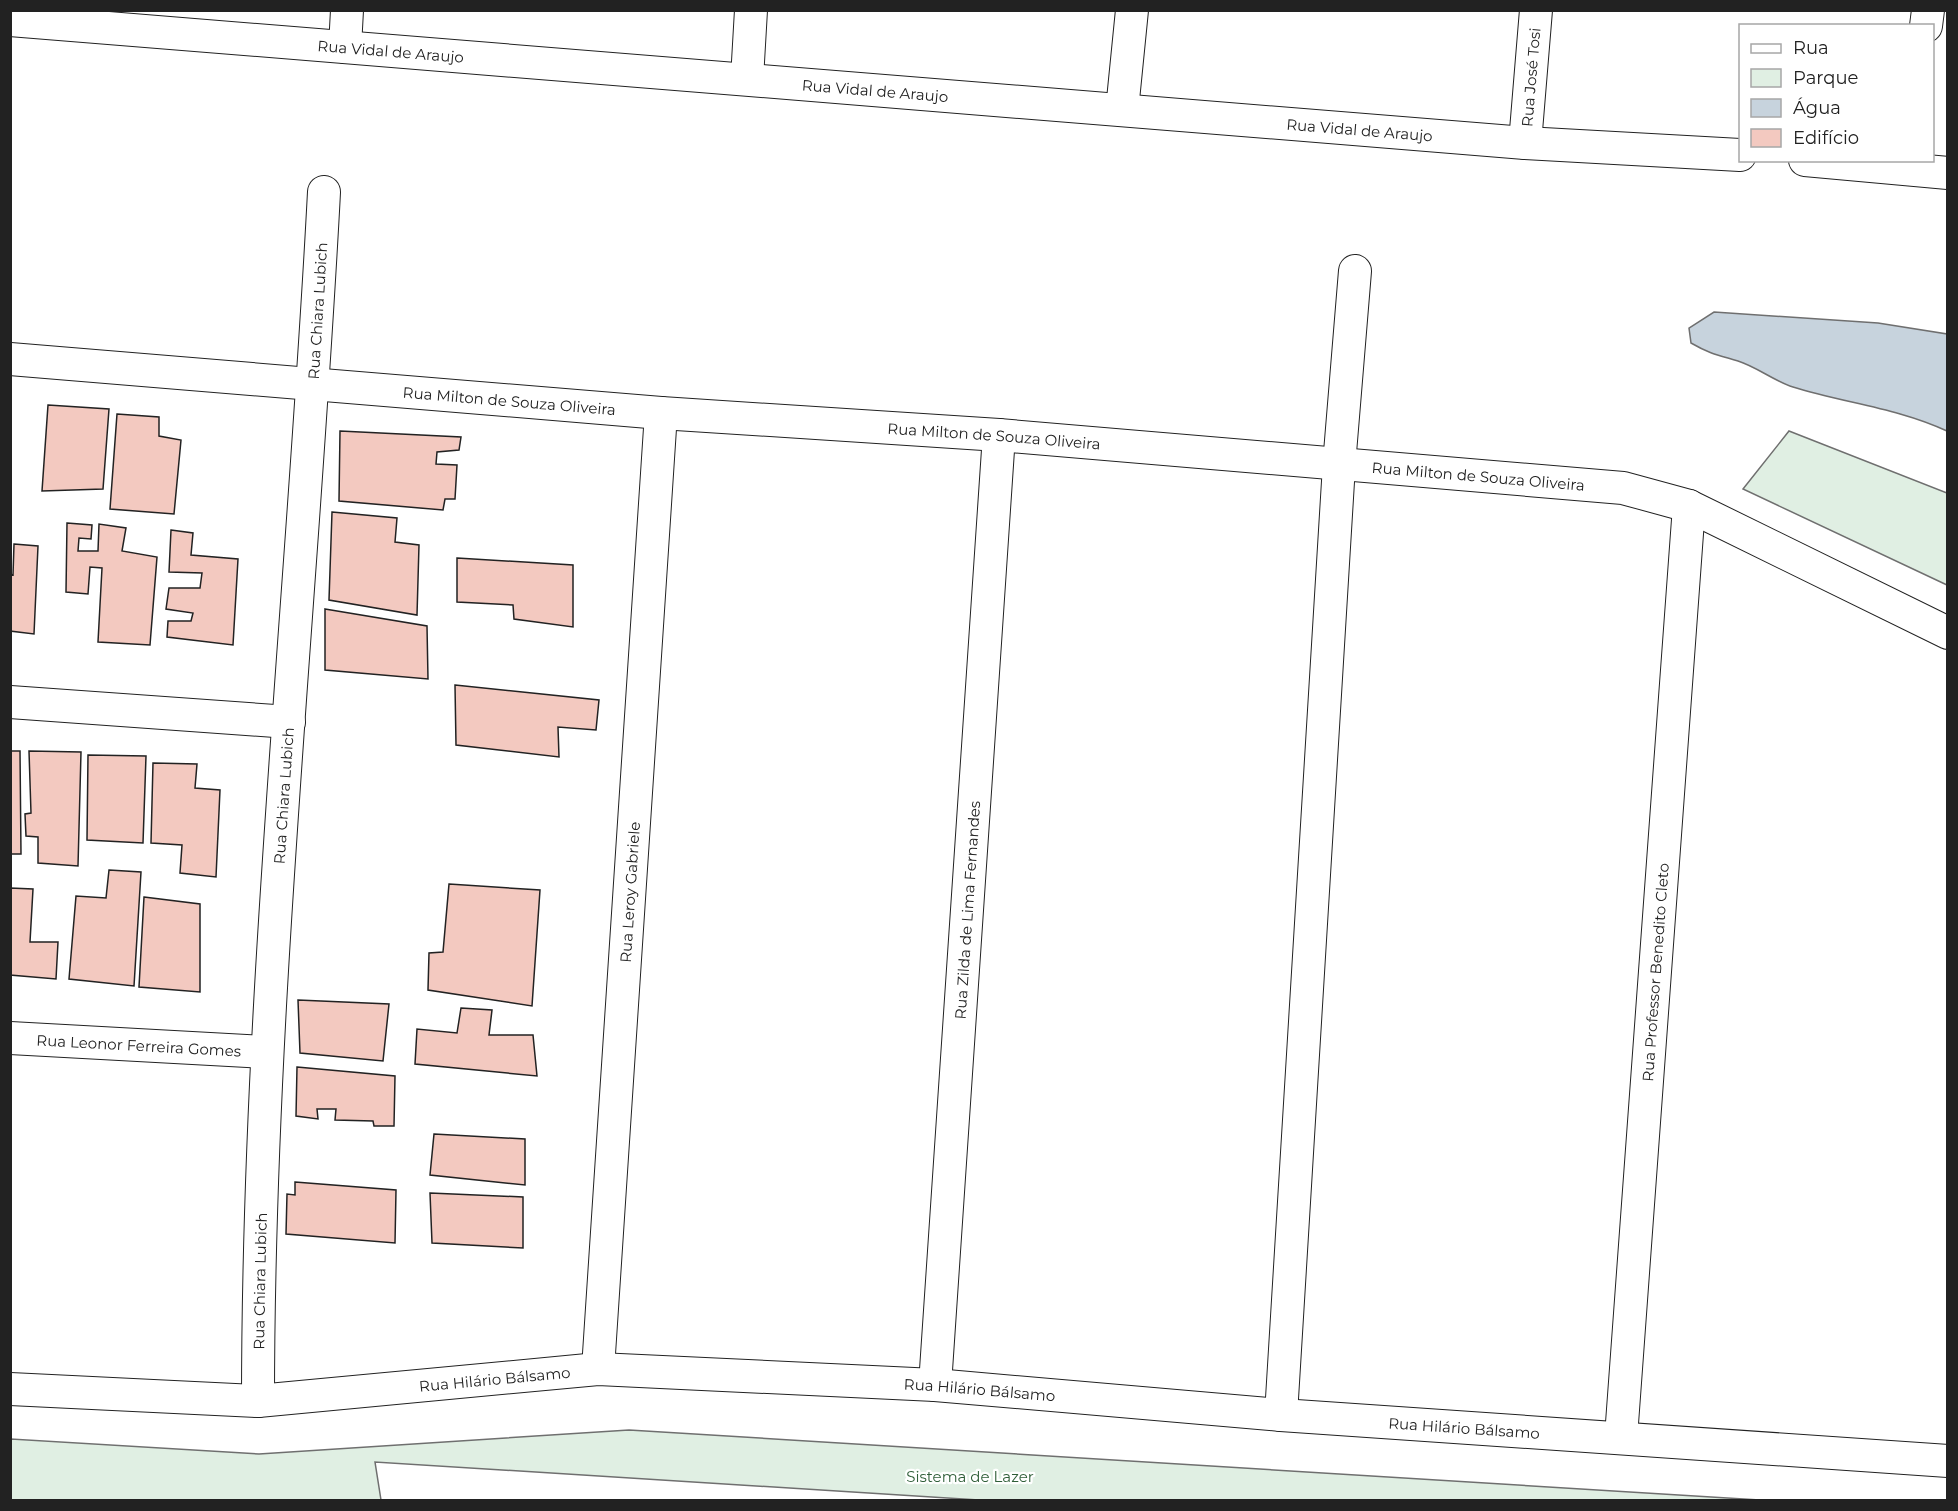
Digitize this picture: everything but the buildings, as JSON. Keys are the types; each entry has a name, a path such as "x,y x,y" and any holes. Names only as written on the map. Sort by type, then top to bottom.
{"street":[{"path":"345,47 347,10"},
{"path":"747,80 751,10"},
{"path":"1122,110 1132,10"},
{"name":"Rua José Tosi","path":"1525,142 1536,10"},
{"name":"Rua Vidal de Araujo","path":"10,20 1525,142 1739,155"},
{"path":"1841,162 1914,166 1947,173"},
{"name":"Rua Chiara Lubich","path":"258,1401 267,1052 314,384 324,192"},
{"path":"1281,1415 1339,465 1355,271"},
{"name":"Rua Milton de Souza Oliveira","path":"10,359 661,413 999,435 1623,488 1689,506 1947,633"},
{"name":"Rua Leroy Gabriele","path":"598,1369 661,413"},
{"name":"Rua Zilda de Lima Fernandes","path":"935,1385 999,435"},
{"name":"Rua Professor Benedito Cleto","path":"1621,1437 1689,506"},
{"path":"10,702 289,722"},
{"name":"Rua Leonor Ferreira Gomes","path":"10,1038 267,1052"},
{"name":"Rua Hilário Bálsamo","path":"10,1389 258,1401 598,1369 935,1385 1281,1415 1947,1461"}],"green space":[{"path":"1789,431 1947,493 1947,585 1743,489"},
{"name":"Sistema de Lazer","path":"629,1430 1760,1500 979,1500 375,1462 381,1500 11,1500 11,1439 259,1454"}],"water":[{"path":"1714,312 1878,323 1947,334 1947,431 1890,411 1793,387 1745,364 1709,352 1691,343 1689,328"}]}
